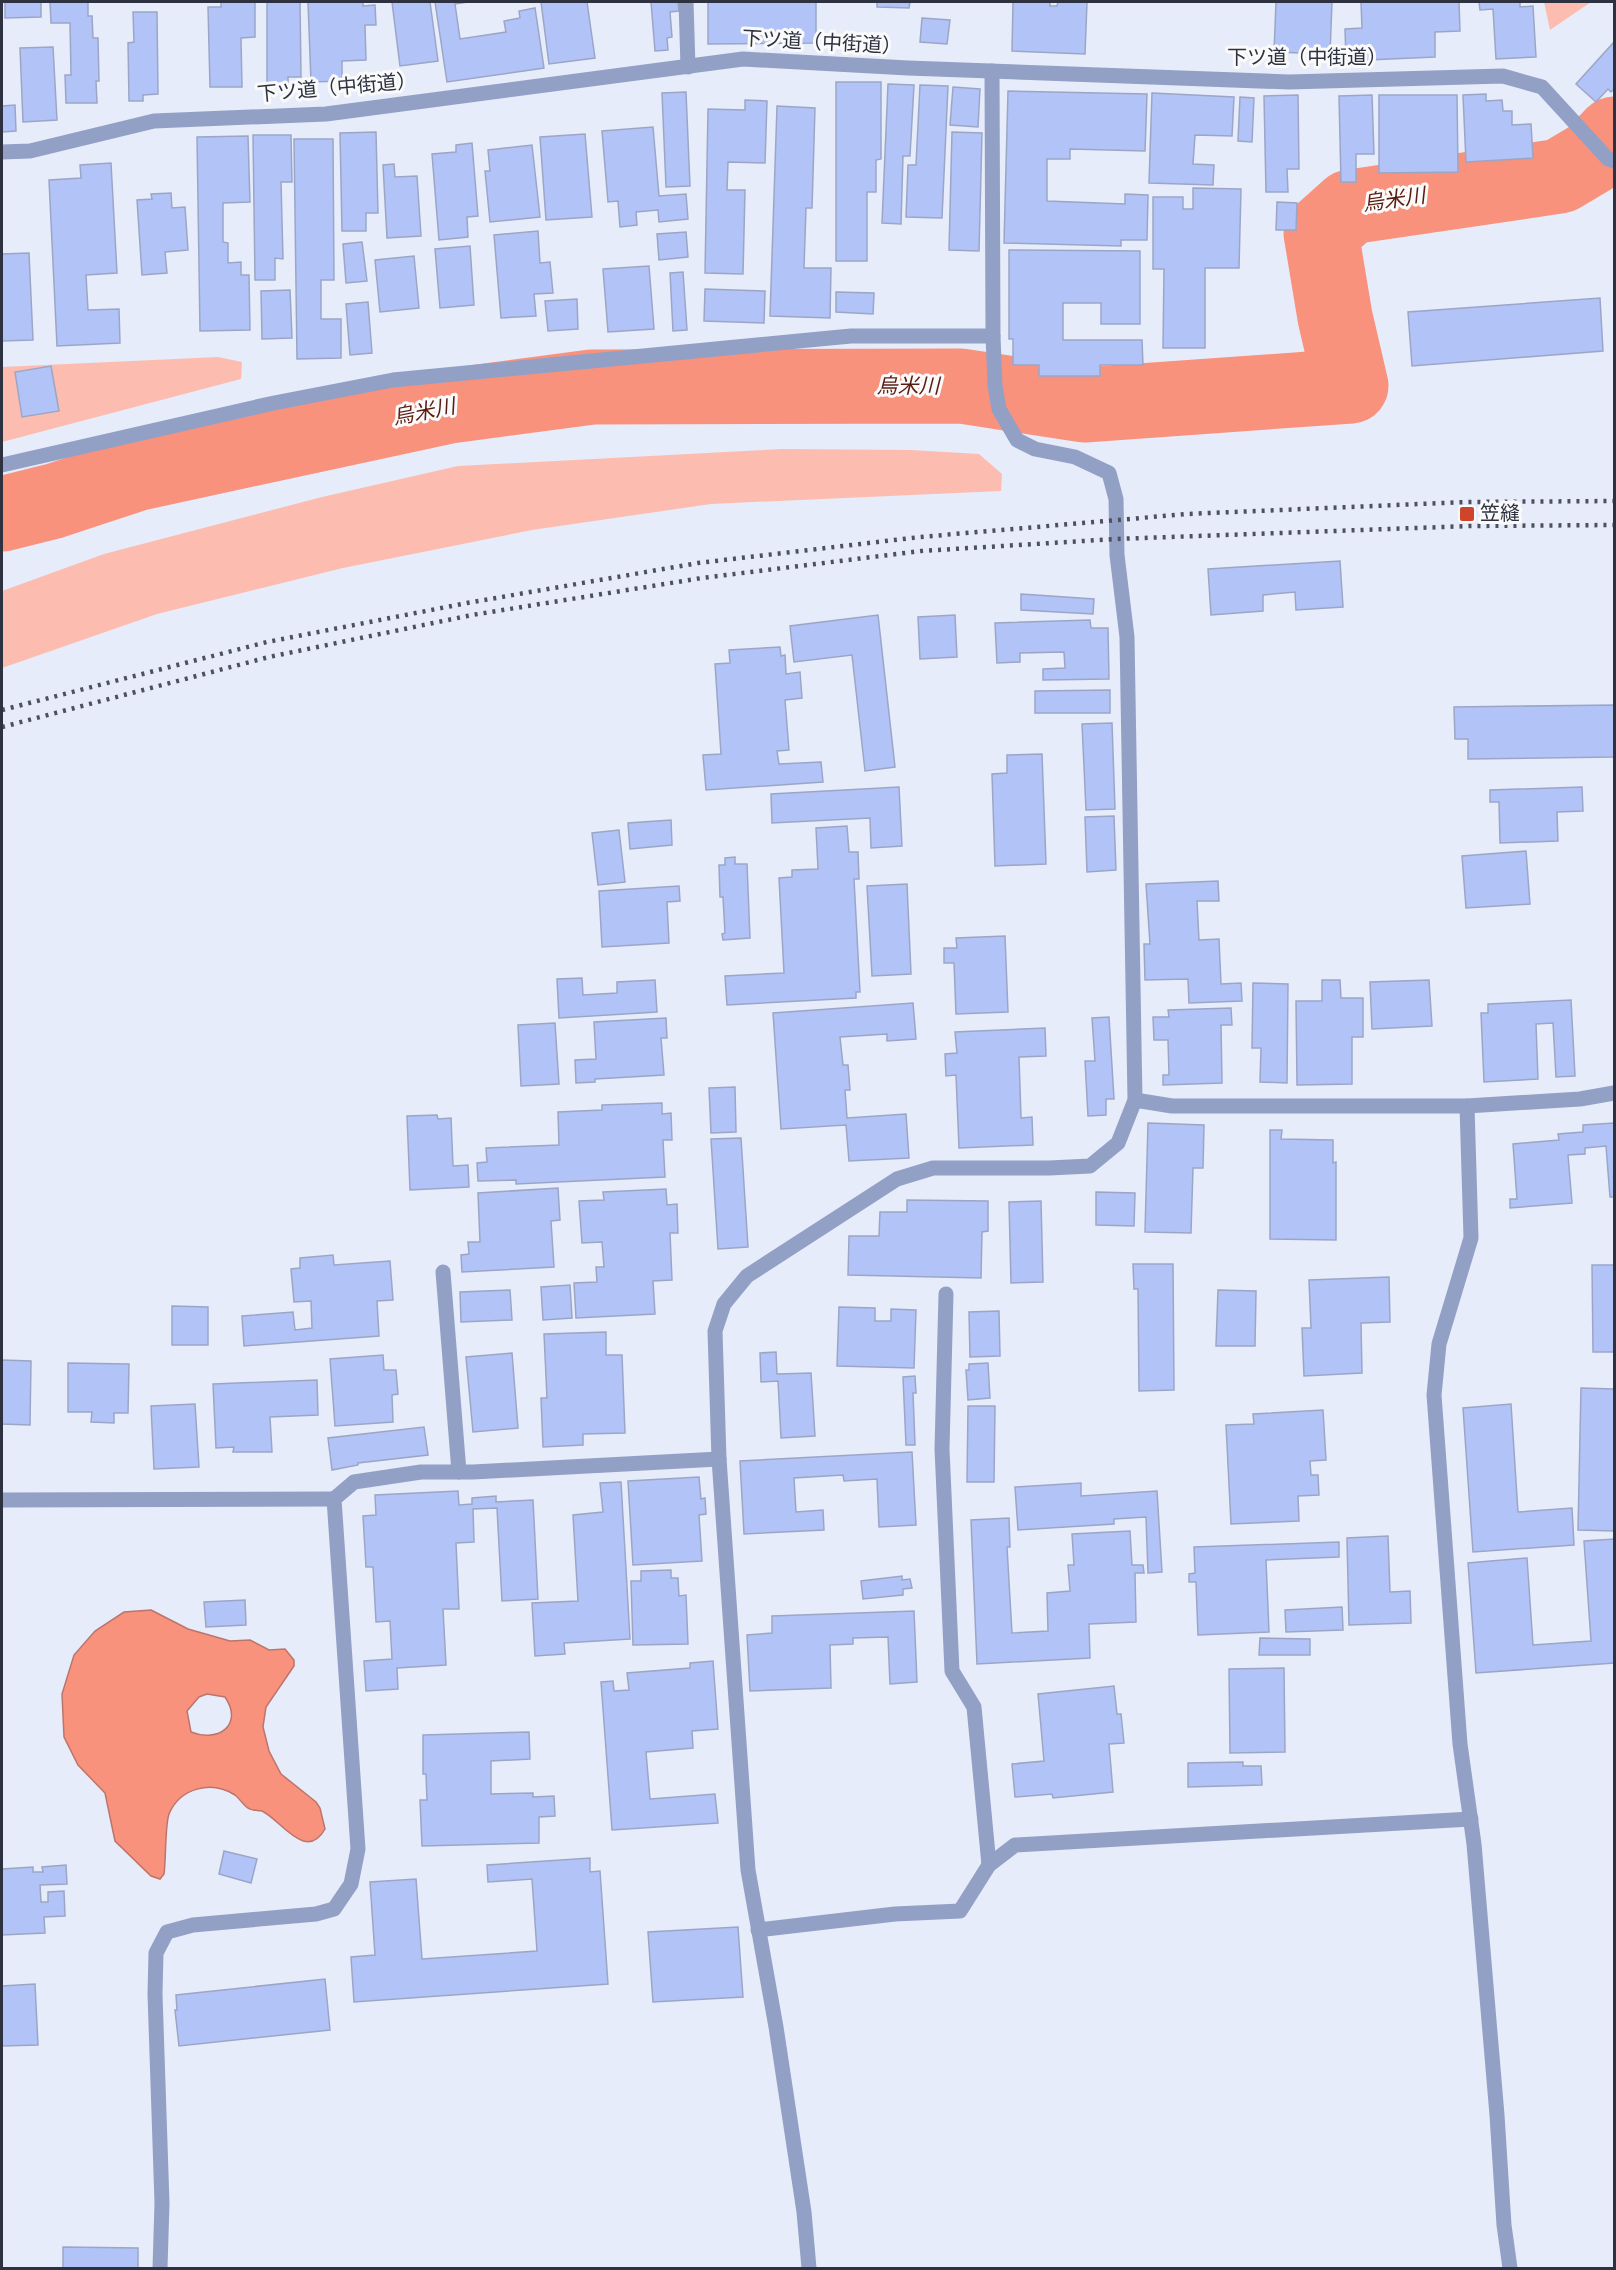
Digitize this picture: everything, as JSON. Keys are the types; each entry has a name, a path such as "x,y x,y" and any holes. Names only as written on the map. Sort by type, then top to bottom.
{"street":[{"path":"686,2 688,67"},
{"name":"下ツ道（中街道）","path":"2,152 30,151 154,121 326,114 743,58 908,68 1289,82 1503,76 1542,87 1608,159 1614,161"},
{"path":"809,2268 804,2212 776,2026 748,1870 719,1459 716,1331 724,1304 747,1276 897,1179 933,1168 1090,1166 1118,1143 1135,1101 1126,637 1117,555 1116,499 1109,473 1075,457 1035,449 1017,440 999,409 995,386 993,336 992,71"},
{"path":"2,465 274,403 393,380 851,336 993,336"},
{"path":"1135,1101 1172,1106 1467,1106 1580,1099 1614,1094"},
{"path":"1467,1106 1471,1238 1439,1344 1434,1395 1460,1744 1471,1819 1497,2115 1504,2225 1510,2268"},
{"path":"443,1272 459,1472"},
{"path":"946,1294 942,1449 952,1671 974,1707 989,1865"},
{"path":"2,1500 334,1499 354,1482 421,1472 719,1459"},
{"path":"160,2268 162,2203 155,1994 156,1953 167,1932 193,1925 316,1914 334,1909 351,1884 358,1849 334,1499"},
{"path":"758,1930 895,1914 960,1911 989,1865 1015,1845 1471,1819"}],"shaded area":[{"path":"1544,2 1591,2 1550,30"},
{"path":"218,357 242,362 241,379 2,442 2,367"},
{"path":"782,449 911,450 979,454 1002,474 1001,491 711,504 532,530 343,568 157,614 2,668 2,591 104,554 322,497 458,466"},
{"path":"151,1610 188,1629 230,1641 250,1640 269,1650 285,1649 294,1660 294,1666 266,1707 263,1727 269,1751 281,1774 316,1802 320,1808 325,1829 318,1838 310,1842 301,1840 269,1815 248,1808 235,1795 226,1790 206,1788 188,1793 174,1805 169,1814 164,1874 160,1879 151,1876 115,1841 105,1793 78,1765 64,1737 62,1694 74,1655 95,1631 124,1612","holes":["207,1694 225,1697 232,1716 225,1729 210,1735 191,1732 187,1711 199,1697"]}],"building":[{"path":"5,2 41,2 41,17 5,18"},
{"path":"50,2 88,2 88,16 92,16 93,38 98,38 97,103 66,103 65,75 71,75 70,23 51,23"},
{"path":"221,2 255,2 255,37 241,38 242,87 210,87 208,7 221,7"},
{"path":"267,2 300,2 301,77 288,77 288,84 267,83"},
{"path":"308,2 363,2 363,6 375,5 376,25 365,25 366,60 342,61 342,81 311,82"},
{"path":"392,2 430,2 438,61 400,66"},
{"path":"435,2 468,2 455,4 460,39 506,32 504,21 520,18 519,11 535,8 544,68 447,82"},
{"path":"541,2 587,2 595,58 549,64"},
{"path":"651,2 678,2 679,11 670,12 672,37 667,38 668,50 655,51"},
{"path":"708,2 816,2 816,43 708,44"},
{"path":"877,2 910,2 909,8 877,7"},
{"path":"1013,2 1050,2 1050,6 1057,6 1058,2 1087,2 1085,54 1012,51"},
{"path":"1276,2 1332,2 1330,54 1274,52"},
{"path":"1361,2 1459,2 1460,31 1435,32 1435,57 1346,61 1345,29 1362,28"},
{"path":"1479,2 1520,2 1520,7 1533,6 1536,57 1496,59 1493,9 1480,10"},
{"path":"133,12 157,12 158,94 143,95 143,101 129,101 128,43 134,42"},
{"path":"922,18 950,20 947,44 920,42"},
{"path":"1614,42 1614,89 1611,92 1608,89 1596,102 1576,84"},
{"path":"53,47 57,120 23,122 20,48"},
{"path":"836,82 881,82 881,159 876,160 876,192 867,192 867,261 836,261"},
{"path":"888,84 914,85 910,156 903,156 901,224 882,223"},
{"path":"920,85 948,86 942,218 906,217 908,165 916,165"},
{"path":"953,87 980,89 978,127 950,125"},
{"path":"1008,91 1147,94 1145,151 1070,149 1070,159 1047,159 1047,201 1125,204 1125,194 1148,195 1147,240 1121,240 1121,246 1004,243"},
{"path":"686,92 690,186 666,187 662,93"},
{"path":"1152,93 1234,97 1232,136 1195,135 1193,164 1214,165 1213,185 1149,183"},
{"path":"1486,94 1486,101 1502,100 1503,111 1512,111 1512,125 1531,124 1533,158 1466,162 1463,95"},
{"path":"1298,95 1299,169 1287,169 1288,192 1266,192 1264,96"},
{"path":"1372,95 1374,154 1356,154 1356,182 1341,182 1339,96"},
{"path":"1379,95 1457,95 1458,172 1379,173"},
{"path":"1240,97 1254,98 1252,142 1238,141"},
{"path":"745,100 767,101 765,163 728,162 727,190 745,190 743,274 705,273 708,109 745,110"},
{"path":"15,105 16,131 2,132 2,106"},
{"path":"777,106 815,108 812,208 806,208 804,268 831,268 830,318 770,316"},
{"path":"653,127 659,196 686,194 688,219 659,222 658,210 636,212 637,225 620,227 618,201 608,202 602,131"},
{"path":"376,132 378,213 366,213 366,231 342,231 340,133"},
{"path":"952,132 982,133 979,251 949,250"},
{"path":"585,134 592,217 546,220 540,137"},
{"path":"253,135 291,135 292,182 281,182 283,259 275,258 275,280 255,280"},
{"path":"248,136 250,202 223,203 223,242 228,243 228,263 241,262 241,275 249,275 250,330 200,331 197,137"},
{"path":"294,139 333,139 334,280 321,280 321,319 341,319 341,358 297,359"},
{"path":"472,143 478,216 467,217 468,237 439,240 432,154 456,152 456,145"},
{"path":"532,145 540,217 490,222 485,171 490,171 488,150"},
{"path":"111,163 117,273 86,275 88,310 119,309 120,343 57,346 49,180 81,178 80,165"},
{"path":"394,164 395,177 417,176 421,236 387,238 383,165"},
{"path":"1193,188 1241,189 1239,268 1205,268 1205,348 1163,348 1164,269 1153,269 1153,197 1183,197 1183,209 1193,209"},
{"path":"171,193 172,208 185,207 188,250 165,252 167,273 142,275 137,200 152,199 151,194"},
{"path":"1277,202 1297,203 1296,230 1276,230"},
{"path":"538,231 540,263 550,262 553,293 534,294 536,316 501,318 494,235"},
{"path":"686,232 688,257 659,260 657,234"},
{"path":"362,242 367,281 346,283 343,244"},
{"path":"470,246 474,305 440,308 435,249"},
{"path":"1009,250 1140,251 1140,324 1101,324 1101,303 1063,303 1063,340 1142,340 1143,365 1100,365 1100,376 1039,376 1039,365 1013,365 1013,339 1009,339"},
{"path":"29,253 33,340 2,341 2,254"},
{"path":"414,256 419,308 380,312 375,260"},
{"path":"649,266 654,329 608,332 603,269"},
{"path":"683,272 687,330 673,331 670,273"},
{"path":"705,289 765,291 764,323 704,321"},
{"path":"290,290 292,338 262,339 261,291"},
{"path":"836,292 874,293 873,314 836,312"},
{"path":"1600,298 1603,351 1412,366 1408,312"},
{"path":"577,299 578,329 548,331 545,301"},
{"path":"368,302 372,353 350,355 346,304"},
{"path":"51,366 59,411 22,417 15,372"},
{"path":"1340,561 1343,607 1296,610 1295,592 1263,595 1263,611 1211,615 1208,569"},
{"path":"1021,594 1094,599 1093,614 1021,610"},
{"path":"878,615 895,767 865,771 852,655 794,662 790,626"},
{"path":"955,615 957,657 920,659 918,617"},
{"path":"1090,620 1091,628 1108,628 1109,679 1043,680 1043,669 1065,668 1064,652 1020,653 1020,662 997,663 995,623"},
{"path":"780,647 781,656 785,655 786,674 800,672 802,698 785,700 789,750 777,751 779,764 821,762 823,782 706,790 703,755 721,754 715,664 730,663 729,650"},
{"path":"1110,690 1110,713 1035,713 1035,691"},
{"path":"1614,705 1614,757 1468,759 1468,739 1455,739 1454,707"},
{"path":"1112,723 1115,809 1086,810 1082,724"},
{"path":"1042,754 1046,864 995,866 992,774 1007,773 1007,755"},
{"path":"899,787 902,846 871,848 870,818 772,823 771,794"},
{"path":"1582,787 1583,811 1557,812 1558,841 1500,843 1499,802 1490,802 1490,790"},
{"path":"1114,816 1116,870 1087,872 1085,817"},
{"path":"671,820 672,845 630,849 628,823"},
{"path":"847,826 849,852 858,852 859,879 854,879 860,992 856,992 856,998 727,1005 725,976 784,973 779,878 792,877 792,870 818,869 816,828"},
{"path":"619,830 625,882 598,885 592,833"},
{"path":"1526,851 1530,904 1466,908 1462,856"},
{"path":"735,857 735,864 747,864 750,938 723,940 722,934 725,933 723,897 720,897 719,865 725,865 725,858"},
{"path":"1218,881 1219,901 1197,901 1199,940 1219,939 1221,984 1241,983 1242,1001 1189,1003 1188,979 1145,980 1144,944 1150,944 1146,884"},
{"path":"907,884 911,974 872,976 867,886"},
{"path":"679,886 680,901 667,902 669,943 602,947 599,891"},
{"path":"1005,936 1008,1012 956,1014 954,963 944,963 944,948 957,948 956,938"},
{"path":"582,978 583,995 617,993 617,982 655,980 657,1012 559,1018 557,979"},
{"path":"1322,980 1340,980 1341,998 1363,998 1363,1037 1352,1037 1352,1084 1297,1085 1296,1001 1322,1001"},
{"path":"1429,980 1432,1026 1372,1029 1370,982"},
{"path":"1253,983 1288,984 1287,1083 1260,1082 1261,1048 1252,1048"},
{"path":"1571,1000 1575,1076 1556,1077 1553,1023 1536,1024 1538,1079 1484,1082 1481,1013 1488,1013 1488,1004"},
{"path":"913,1003 916,1039 887,1041 887,1034 840,1037 843,1065 848,1065 850,1090 845,1090 847,1118 906,1114 909,1158 849,1161 846,1125 781,1129 773,1013"},
{"path":"1231,1008 1232,1025 1221,1025 1222,1083 1163,1085 1163,1075 1169,1075 1168,1040 1154,1040 1153,1017 1169,1017 1168,1010"},
{"path":"1109,1017 1114,1099 1106,1099 1106,1115 1088,1116 1085,1061 1095,1061 1092,1018"},
{"path":"666,1018 667,1038 661,1038 664,1075 595,1079 595,1082 576,1083 575,1060 596,1059 594,1022"},
{"path":"555,1023 559,1084 521,1086 518,1025"},
{"path":"1045,1028 1046,1056 1019,1057 1021,1118 1032,1117 1033,1145 959,1148 956,1075 946,1076 945,1054 957,1053 955,1032"},
{"path":"735,1087 736,1132 711,1133 709,1088"},
{"path":"662,1103 662,1114 671,1113 672,1140 663,1140 665,1177 516,1184 516,1180 478,1181 477,1163 487,1162 486,1148 559,1145 558,1112 602,1110 602,1105"},
{"path":"437,1115 438,1119 451,1118 453,1166 468,1165 469,1187 410,1190 407,1116"},
{"path":"1148,1123 1204,1125 1203,1168 1193,1168 1191,1233 1145,1232"},
{"path":"1614,1123 1614,1197 1610,1197 1606,1146 1585,1148 1585,1154 1568,1155 1572,1203 1510,1208 1510,1199 1517,1199 1513,1144 1559,1140 1558,1134 1583,1132 1583,1125"},
{"path":"1270,1130 1282,1130 1281,1139 1333,1140 1333,1163 1336,1162 1336,1240 1270,1239"},
{"path":"741,1138 748,1247 718,1249 711,1139"},
{"path":"558,1188 560,1220 551,1221 554,1267 462,1272 461,1255 469,1254 468,1242 480,1242 478,1193"},
{"path":"666,1189 667,1205 677,1204 678,1233 670,1233 672,1280 653,1281 655,1314 576,1318 574,1283 597,1282 596,1267 604,1267 602,1242 582,1243 579,1201 604,1200 603,1192"},
{"path":"1096,1192 1135,1193 1134,1226 1096,1225"},
{"path":"907,1200 988,1201 988,1231 982,1232 981,1278 848,1275 849,1236 879,1236 880,1212 907,1212"},
{"path":"1041,1201 1043,1282 1011,1283 1009,1202"},
{"path":"333,1255 334,1265 390,1261 393,1300 377,1301 379,1336 244,1346 242,1316 293,1312 295,1330 312,1328 311,1301 294,1302 291,1269 300,1268 300,1258"},
{"path":"1133,1264 1173,1264 1174,1390 1139,1391 1138,1289 1134,1289"},
{"path":"1592,1265 1614,1265 1614,1352 1593,1352"},
{"path":"1389,1277 1390,1322 1361,1323 1362,1373 1304,1376 1302,1328 1311,1328 1309,1280"},
{"path":"570,1285 572,1318 543,1320 541,1287"},
{"path":"510,1290 512,1320 461,1322 460,1292"},
{"path":"1218,1290 1256,1291 1255,1346 1216,1346"},
{"path":"172,1306 208,1307 208,1345 172,1345"},
{"path":"839,1307 875,1308 875,1321 891,1321 891,1309 916,1310 914,1368 837,1366"},
{"path":"999,1311 1000,1356 970,1357 969,1312"},
{"path":"606,1332 606,1355 622,1355 625,1433 583,1434 583,1445 543,1447 541,1398 547,1398 544,1334"},
{"path":"776,1352 777,1374 811,1373 815,1436 781,1438 778,1381 761,1382 760,1353"},
{"path":"512,1353 518,1428 473,1432 466,1357"},
{"path":"383,1355 384,1370 396,1370 398,1394 392,1395 393,1422 335,1426 330,1359"},
{"path":"2,1360 31,1361 30,1425 2,1424"},
{"path":"68,1363 129,1364 128,1413 114,1413 114,1423 91,1422 92,1412 68,1412"},
{"path":"988,1363 990,1398 968,1400 966,1370 969,1370 969,1364"},
{"path":"915,1376 916,1393 913,1393 915,1445 906,1445 903,1377"},
{"path":"317,1380 318,1415 270,1417 272,1452 233,1452 234,1447 216,1448 213,1384"},
{"path":"1581,1388 1614,1389 1614,1531 1578,1530"},
{"path":"195,1404 199,1467 154,1469 151,1406"},
{"path":"1511,1404 1518,1512 1572,1508 1574,1545 1473,1552 1463,1408"},
{"path":"968,1406 995,1406 994,1482 967,1482"},
{"path":"1323,1410 1326,1460 1310,1461 1311,1475 1318,1475 1319,1495 1298,1496 1299,1521 1231,1524 1226,1425 1254,1424 1253,1414"},
{"path":"424,1427 428,1455 358,1463 358,1465 332,1470 328,1438"},
{"path":"912,1452 916,1525 879,1527 877,1479 844,1481 843,1475 794,1478 796,1512 823,1510 824,1530 744,1534 740,1461"},
{"path":"699,1477 701,1499 705,1498 706,1514 699,1515 702,1561 633,1565 628,1481"},
{"path":"621,1482 630,1639 564,1643 565,1654 535,1656 532,1603 578,1601 573,1515 603,1512 600,1483"},
{"path":"1081,1483 1081,1496 1157,1491 1162,1572 1148,1573 1146,1517 1114,1519 1114,1524 1018,1530 1015,1487"},
{"path":"458,1491 459,1505 472,1504 472,1498 496,1496 496,1502 533,1500 538,1599 502,1601 497,1508 473,1509 474,1542 456,1543 459,1609 443,1609 446,1665 397,1668 398,1689 366,1691 364,1661 392,1659 390,1621 376,1622 373,1567 366,1567 363,1516 376,1515 375,1495"},
{"path":"1009,1518 1010,1547 1007,1547 1012,1633 1048,1631 1047,1593 1070,1591 1068,1565 1074,1565 1072,1534 1130,1531 1132,1565 1143,1565 1144,1573 1135,1573 1136,1622 1089,1624 1090,1658 977,1664 971,1520"},
{"path":"1388,1536 1390,1592 1410,1591 1411,1623 1349,1625 1347,1538"},
{"path":"1614,1539 1614,1663 1476,1673 1468,1563 1527,1558 1533,1645 1591,1641 1584,1541"},
{"path":"1339,1542 1339,1557 1266,1560 1269,1632 1198,1635 1196,1582 1189,1582 1189,1574 1195,1573 1194,1547"},
{"path":"671,1570 671,1578 678,1578 679,1596 686,1595 688,1644 633,1645 631,1581 641,1581 641,1571"},
{"path":"902,1576 902,1580 910,1579 912,1588 903,1589 903,1595 863,1599 861,1581"},
{"path":"245,1600 246,1625 206,1627 204,1602"},
{"path":"1342,1607 1343,1630 1286,1632 1285,1610"},
{"path":"914,1611 917,1682 890,1684 888,1637 853,1638 853,1644 830,1645 831,1688 750,1691 747,1635 772,1633 772,1616"},
{"path":"1260,1638 1310,1639 1310,1655 1259,1655"},
{"path":"713,1661 718,1729 692,1731 693,1748 646,1752 650,1799 715,1794 718,1823 612,1830 601,1682 613,1681 614,1691 629,1690 627,1673 690,1668 690,1663"},
{"path":"1284,1668 1285,1752 1230,1753 1229,1669"},
{"path":"1114,1686 1117,1714 1121,1714 1124,1743 1109,1744 1113,1792 1053,1798 1052,1794 1015,1797 1012,1764 1044,1761 1038,1694"},
{"path":"529,1732 530,1759 491,1761 491,1794 533,1793 533,1797 554,1796 555,1816 539,1817 539,1843 422,1846 420,1800 427,1800 426,1774 423,1774 423,1735"},
{"path":"1243,1762 1243,1766 1261,1766 1262,1785 1188,1787 1188,1763"},
{"path":"224,1851 257,1859 251,1883 219,1874"},
{"path":"590,1858 590,1872 600,1871 608,1984 354,2002 351,1957 375,1955 370,1882 416,1879 422,1959 537,1951 532,1879 488,1882 487,1865"},
{"path":"66,1865 67,1884 40,1885 41,1902 48,1902 48,1892 64,1891 65,1916 44,1917 45,1933 2,1935 2,1869 33,1867 33,1872 43,1872 42,1867"},
{"path":"738,1927 743,1997 653,2002 648,1932"},
{"path":"325,1979 330,2030 179,2046 175,2010 177,2010 176,1995"},
{"path":"35,1984 38,2045 2,2046 2,1986"},
{"path":"63,2247 138,2248 138,2268 63,2268"}],"waterway":[{"name":"烏米川","path":"2,514 54,501 139,473 449,406 592,387 961,386 1084,405 1351,386 1335,317 1321,233 1350,207 1560,176 1592,157 1614,134"}],"railway":[{"path":"2,710 267,642 467,603 698,563 920,537 1187,514 1466,502 1614,501"},
{"path":"2,727 269,657 472,615 702,578 921,551 1116,539 1470,526 1614,525"}],"place":[{"name":"笠縫","path":"1467,514"}]}
